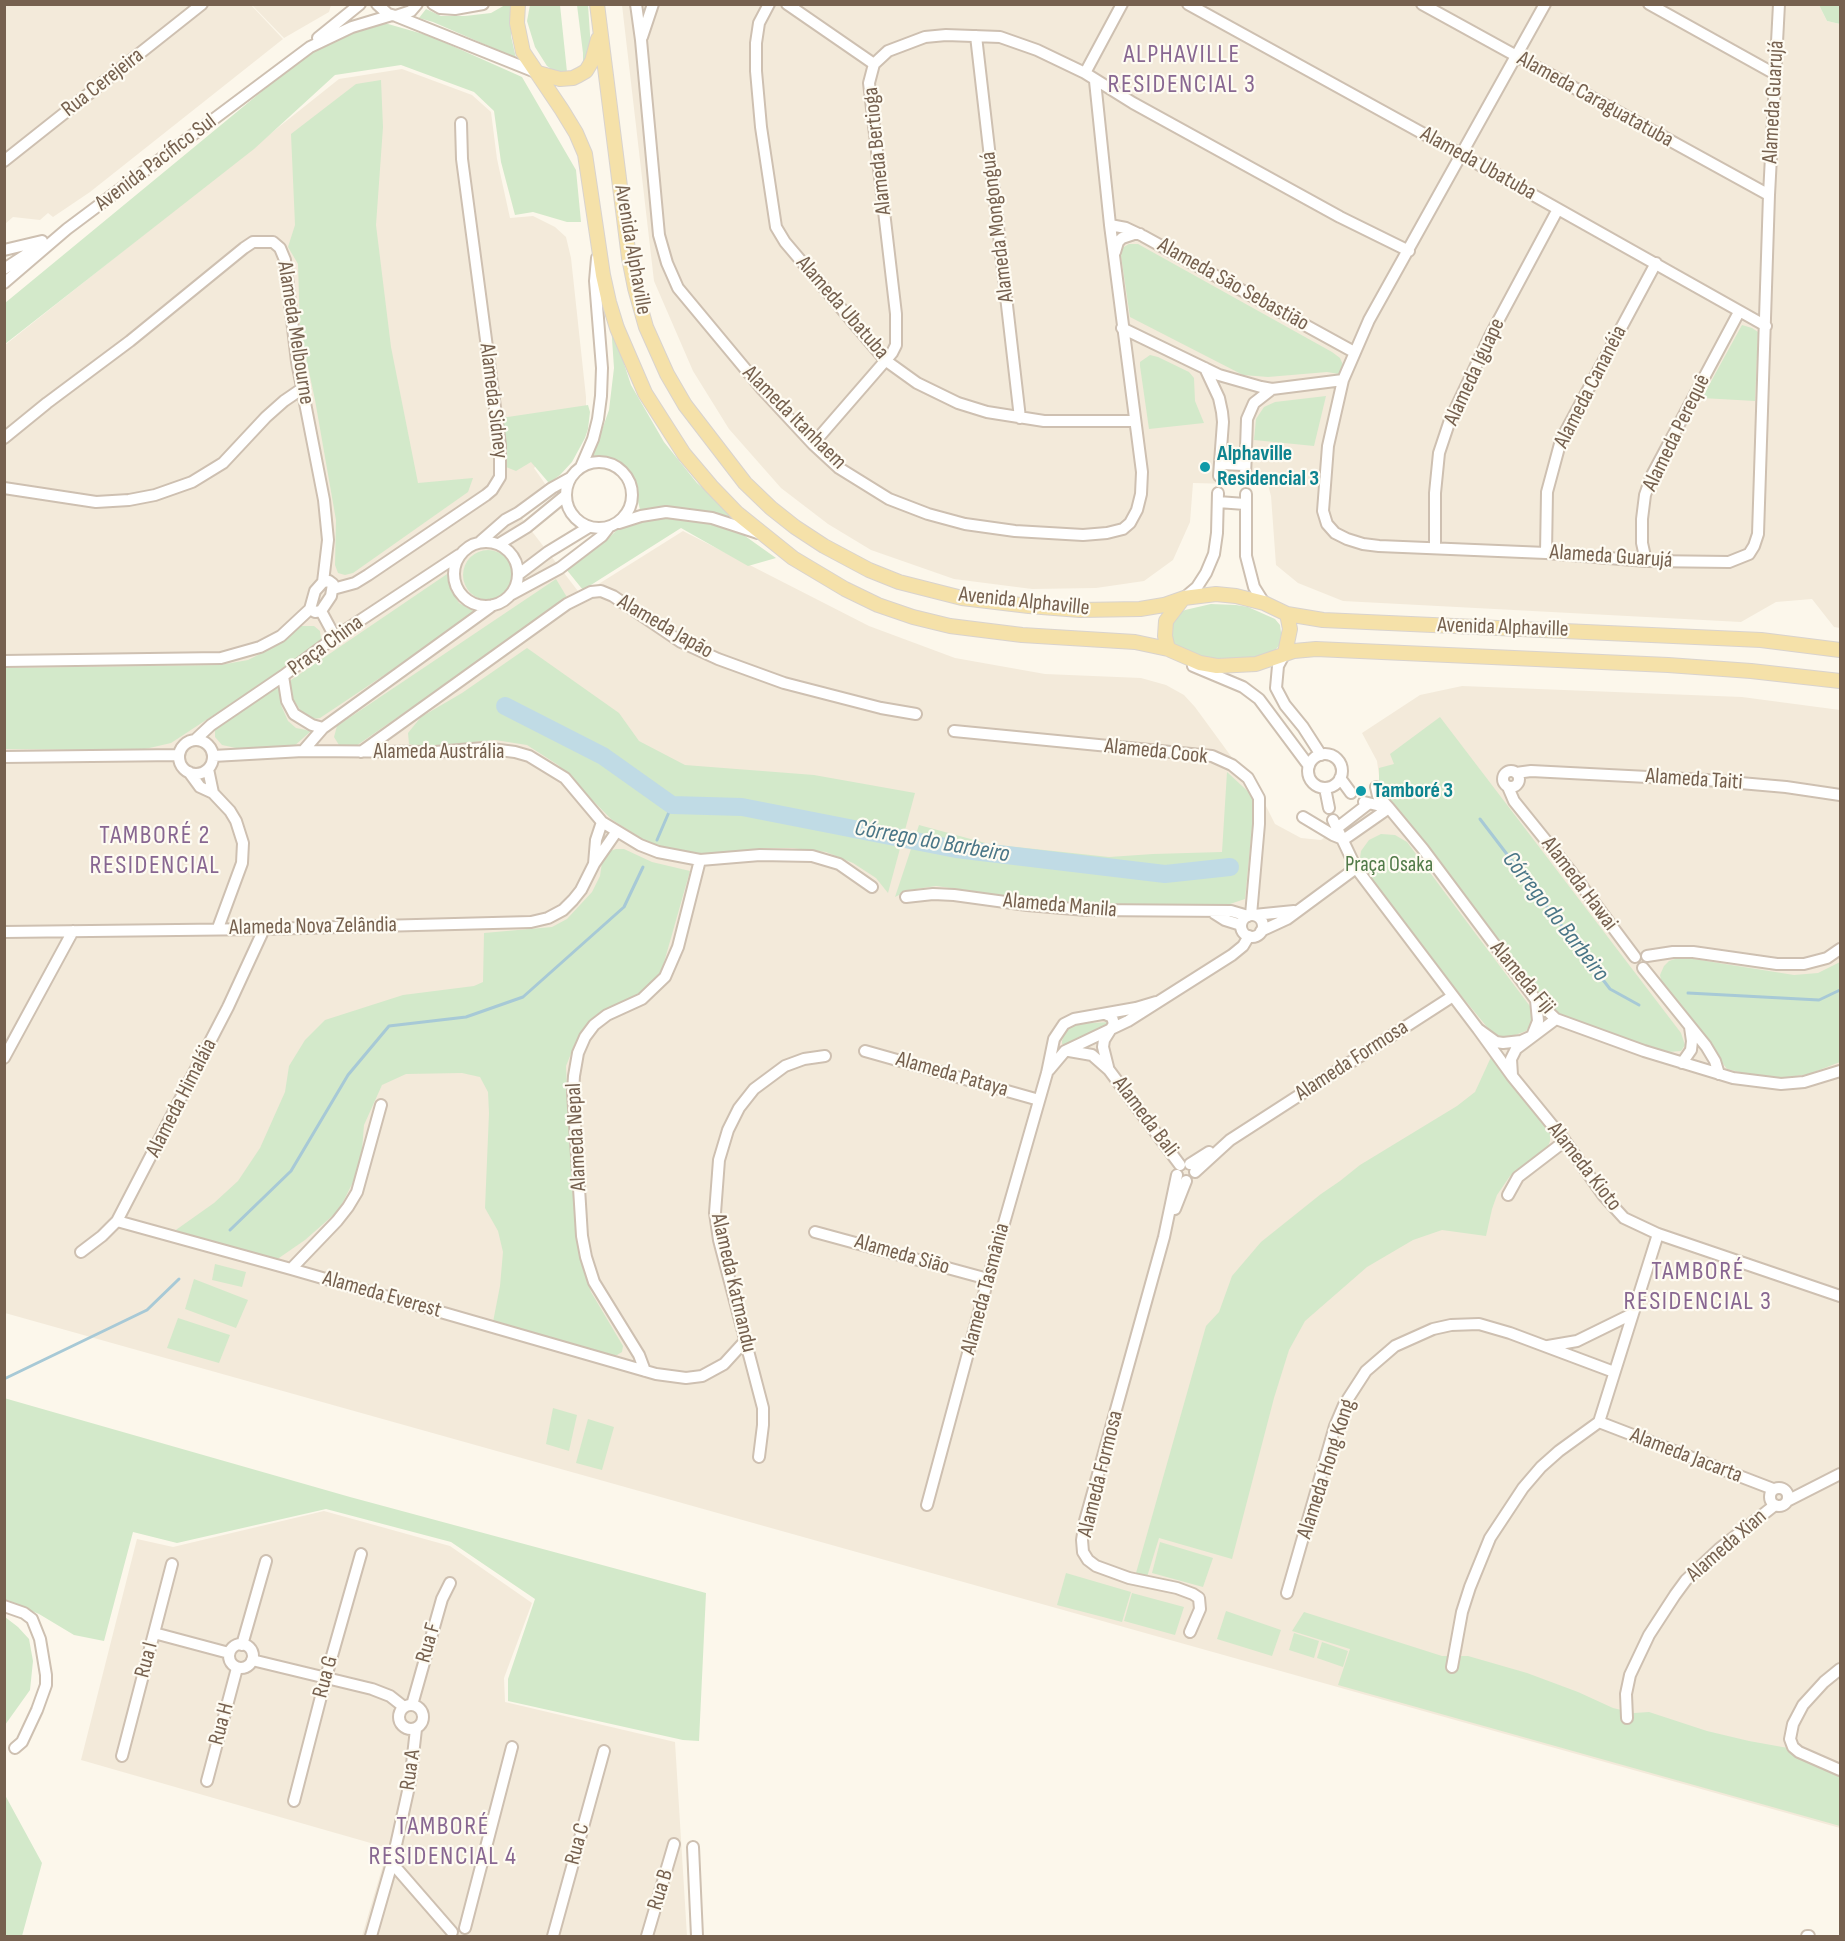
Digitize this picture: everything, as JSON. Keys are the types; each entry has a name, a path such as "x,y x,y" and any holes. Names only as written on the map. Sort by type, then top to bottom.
{"main road":[{"path":"518,4 517,23 523,52 538,73 560,79 573,78 586,71 592,61 599,33"},
{"name":"Avenida Alphaville","path":"597,4 629,258 646,327 667,375 685,405 753,491 795,526 824,546 869,570 899,582 962,598 1080,610 1140,609 1164,605 1184,598 1216,594 1264,603 1287,614 1304,618 1341,622 1761,640 1840,650"},
{"name":"Avenida Alphaville","path":"538,73 576,134 585,154 609,302 645,393 679,446 711,486 737,513 793,558 836,584 878,604 913,617 987,632 1135,642 1168,649 1200,663 1217,666 1256,664 1285,653 1316,649 1552,658 1751,671 1840,681"},
{"path":"1168,649 1165,636 1166,621 1169,614 1184,598"},
{"path":"1285,653 1290,629 1287,614"}],"street":[{"name":"Rua Cerejeira","path":"4,161 202,4"},
{"name":"Avenida Pacífico Sul","path":"4,283 67,229 310,47 360,4"},
{"path":"377,4 381,9 394,15 538,73"},
{"name":"Avenida Pacífico Sul","path":"310,47 352,27 411,11 417,4"},
{"path":"433,4 440,8 455,9 483,4"},
{"name":"Alameda Itanhaem","path":"636,4 659,235 667,263 678,288 755,381 813,444 839,468 890,498 928,514 965,525 1083,535 1107,533 1123,529 1130,523 1137,510 1141,494 1142,472 1122,328 1095,81"},
{"path":"641,40 653,4"},
{"name":"Alameda Ubatuba","path":"770,4 759,23 756,71 761,127 776,227 785,242 885,360 916,383 958,403 987,412 1020,418 1088,422 1135,421"},
{"path":"787,4 874,64"},
{"path":"1085,73 1122,4"},
{"name":"Alameda Ubatuba","path":"1188,4 1766,326"},
{"name":"Alameda Caraguatatuba","path":"1422,4 1769,195"},
{"name":"Alameda Guarujá","path":"1545,4 1369,320 1343,380 1335,407 1328,446 1323,511 1327,524 1335,533 1363,544 1546,553 1646,561 1729,562 1749,554 1758,534 1769,195 1779,4"},
{"path":"1649,4 1775,74"},
{"name":"Alameda Bertioga","path":"813,444 892,353 897,333 869,90 870,76 874,64 888,51 925,37 945,35 1000,38 1037,50 1085,73 1095,81 1340,217 1409,250"},
{"name":"Alameda Mongonguá","path":"976,36 1020,418"},
{"name":"Alameda Sidney","path":"333,589 355,583 368,575 486,495 500,477 499,437 462,159 461,123"},
{"name":"Alameda Iguape","path":"1435,547 1434,517 1438,463 1450,420 1490,336 1558,209"},
{"name":"Alameda São Sebastião","path":"1110,225 1140,234 1354,352"},
{"path":"4,250 40,242 67,229"},
{"path":"4,269 67,229"},
{"path":"4,276 67,229"},
{"name":"Praça China","path":"195,740 211,725 335,637 481,541 505,520 571,478 581,467 598,418 601,396 601,339 595,281 597,231"},
{"path":"1114,258 1118,242 1122,238 1140,234"},
{"name":"Alameda Melbourne","path":"4,438 253,242 273,242 283,254 295,352 327,524 328,540 323,582 315,591 316,610"},
{"name":"Alameda Cananéia","path":"1546,553 1547,492 1561,440 1656,263"},
{"name":"Alameda Perequê","path":"1646,561 1642,543 1642,519 1645,495 1652,475 1739,312"},
{"path":"1122,328 1233,380 1272,389 1343,380"},
{"path":"1205,368 1219,398 1222,412 1220,476"},
{"path":"4,488 96,502 140,499 178,488 207,474 223,463 266,417 303,388"},
{"path":"1245,478 1246,419 1254,403 1272,389"},
{"path":"303,751 323,728 493,605 560,568 627,514 632,504 633,493 630,482 623,472 614,465 603,462 581,467"},
{"path":"1221,464 1245,465"},
{"name":"Praça China","path":"566,495 571,478"},
{"path":"566,495 567,506 572,515 589,527 599,529 641,516 666,512 712,518 764,536"},
{"path":"499,544 527,527 566,495"},
{"path":"1184,598 1197,586 1214,555 1218,497 1245,499 1245,556 1254,587 1264,603"},
{"path":"519,574 548,552 589,527"},
{"path":"481,541 499,544 512,554 519,574 516,588 510,596"},
{"path":"459,555 454,567 457,588 472,603 482,606 493,605"},
{"path":"4,661 221,658 260,646 281,636 316,610 331,596 333,589 333,584 329,581 323,582"},
{"name":"Alameda Japão","path":"361,752 567,604 591,592 601,591 613,596 681,642 718,659 784,683 881,708 916,714"},
{"path":"316,610 335,637"},
{"path":"1168,649 1180,659 1243,687 1259,699 1309,766"},
{"path":"1285,653 1278,666 1276,688 1285,705 1321,755"},
{"path":"283,676 287,701 294,714 312,725 323,728"},
{"name":"Alameda Japão","path":"382,752 411,717"},
{"name":"Alameda Cook","path":"954,730 1212,756 1232,765 1248,778 1258,798 1259,824 1251,915"},
{"path":"213,793 208,769 213,756 207,744 195,740 186,743 179,755 181,765 200,787 213,793 236,821 243,843 242,863 218,928"},
{"name":"Alameda Austrália","path":"213,756 303,751 435,752 484,748 501,750 529,756 565,778 602,822 640,845 658,852 700,860 760,855 812,856 839,864 872,887"},
{"path":"4,757 179,755"},
{"path":"1321,755 1332,756 1341,768 1340,778 1334,785 1325,788 1311,781 1308,771 1316,757 1321,755"},
{"path":"189,772 201,773 208,769"},
{"name":"Alameda Taiti","path":"1515,780 1524,771 1706,780 1786,787 1840,795"},
{"path":"1340,778 1351,794"},
{"name":"Alameda Hawai","path":"1515,780 1514,801 1635,957"},
{"name":"Alameda Fiji","path":"1376,787 1378,796 1423,849 1536,1000 1556,1019 1682,1063 1733,1078 1781,1084 1804,1082 1840,1071"},
{"path":"1325,788 1329,808"},
{"name":"Alameda Kioto","path":"1389,808 1366,803 1335,824 1356,868 1614,1208 1624,1218 1658,1234 1840,1296"},
{"path":"1303,817 1343,839 1389,808"},
{"name":"Alameda Nova Zelândia","path":"594,864 596,840 602,822"},
{"name":"Alameda Nova Zelândia","path":"4,932 264,929 531,922 548,918 563,910 573,900 617,831"},
{"name":"Alameda Nepal","path":"645,1371 639,1355 594,1282 586,1257 582,1236 574,1076 578,1053 585,1037 594,1025 607,1015 642,999 665,977 678,947 700,860"},
{"path":"1300,909 1285,913 1251,915 1242,921 1244,931 1255,936 1275,926 1300,909 1356,868"},
{"name":"Alameda Manila","path":"906,897 933,894 954,895 1086,910 1231,912 1251,915"},
{"name":"Alameda Manila","path":"1214,913 1244,931"},
{"path":"1251,915 1262,921 1261,931"},
{"name":"Alameda Himaláia","path":"81,1252 117,1221 228,1007 264,929"},
{"path":"4,1058 73,931"},
{"name":"Alameda Tasmânia","path":"1047,1073 1065,1051 1128,1021 1220,963 1238,950 1244,931"},
{"path":"1719,1074 1715,1061 1706,1046 1643,968 1635,964 1635,957 1641,953 1647,956 1693,952 1777,964 1804,964 1827,958 1840,949"},
{"path":"1643,968 1649,963 1647,956"},
{"name":"Alameda Formosa","path":"1190,1632 1200,1609 1198,1598 1193,1594 1109,1572 1088,1560 1082,1546 1085,1521 1164,1237 1186,1171 1452,996"},
{"path":"1532,1036 1538,1021 1536,1000"},
{"name":"Alameda Tasmânia","path":"927,1505 1047,1073 1051,1045 1064,1024 1074,1019 1136,1008 1156,1002"},
{"path":"1106,1014 1114,1020 1112,1030 1104,1040 1102,1051 1109,1070"},
{"path":"1512,1076 1510,1063 1512,1054 1556,1019"},
{"path":"1682,1063 1691,1050 1689,1024"},
{"name":"Alameda Kioto","path":"1478,1029 1496,1042 1503,1043 1521,1041 1532,1036"},
{"path":"1058,1031 1060,1047 1065,1051 1092,1055 1109,1070"},
{"name":"Alameda Pataya","path":"865,1051 1038,1100"},
{"name":"Alameda Katmandu","path":"759,1457 763,1408 719,1240 715,1213 722,1150 728,1130 754,1089 785,1066 804,1059 825,1056"},
{"name":"Alameda Bali","path":"1109,1070 1186,1171"},
{"path":"291,1269 348,1208 362,1176 381,1105"},
{"path":"1508,1195 1518,1177 1565,1141"},
{"name":"Alameda Everest","path":"117,1221 673,1377 702,1376 724,1364 745,1341"},
{"name":"Alameda Sião","path":"815,1232 988,1280"},
{"path":"1452,1667 1462,1612 1490,1538 1523,1488 1541,1467 1599,1422 1658,1234"},
{"path":"1545,1346 1559,1346 1577,1341 1632,1314"},
{"name":"Alameda Hong Kong","path":"1287,1593 1333,1435 1344,1405 1366,1371 1395,1346 1414,1335 1433,1329 1451,1325 1479,1324 1614,1372"},
{"path":"1577,1341 1579,1354 1586,1362"},
{"path":"622,1363 631,1342"},
{"name":"Alameda Jacarta","path":"1599,1422 1773,1489"},
{"name":"Alameda Xian","path":"1788,1500 1840,1474"},
{"path":"1785,1488 1788,1500 1782,1506 1776,1505 1770,1498 1773,1489 1785,1488"},
{"name":"Alameda Xian","path":"1627,1718 1626,1694 1630,1675 1649,1635 1675,1595 1686,1580 1719,1549 1776,1505"},
{"name":"Rua G","path":"294,1801 361,1554"},
{"path":"242,1645 266,1561"},
{"name":"Rua I","path":"122,1756 172,1564"},
{"name":"Rua F","path":"408,1706 442,1599 450,1583"},
{"path":"4,1606 24,1613 32,1619 36,1626 46,1675 46,1685 37,1710 22,1742 15,1748"},
{"path":"154,1633 229,1653"},
{"path":"242,1645 251,1650 252,1660 248,1666 237,1668 230,1660 229,1653 233,1648 242,1645"},
{"path":"252,1660 372,1689 408,1706 420,1708 423,1715 422,1723 416,1729 408,1729 401,1725 399,1717 408,1706"},
{"name":"Rua H","path":"207,1780 237,1668"},
{"path":"1840,1669 1824,1682 1803,1705 1793,1724 1790,1736 1792,1745 1799,1752 1840,1770"},
{"name":"Rua A","path":"371,1936 392,1863 410,1782 416,1729"},
{"path":"465,1928 512,1747"},
{"name":"Rua C","path":"553,1936 604,1751"},
{"name":"Rua B","path":"647,1936 674,1844"},
{"path":"693,1847 697,1936"},
{"path":"392,1863 451,1934 458,1928 465,1928 474,1936"}],"shaded area":[{"path":"5,5 251,5 283,39 90,192 53,217 48,213 40,220 13,217 5,224"},
{"path":"252,5 331,5 329,12 284,38"},
{"name":"Alphaville Residencial 3","path":"622,5 1819,5 1827,21 1840,24 1840,628 1834,627 1812,599 1776,602 1741,622 1343,601 1298,583 1276,565 1271,496 1268,485 1193,483 1190,522 1173,560 1144,581 1096,588 1032,589 954,579 871,550 828,524 781,488 729,429 693,371 654,281"},
{"path":"402,69 472,95 491,112 497,159 510,218 533,216 555,227 566,237 571,258 586,397 586,421 534,468 548,488 517,512 581,595 683,531 869,626 955,658 1045,674 1141,678 1166,685 1184,695 1195,707 1263,800 1275,824 1301,838 1321,840 1382,798 1377,761 1362,733 1420,695 1462,686 1742,697 1840,710 1840,1828 5,1313 5,345 339,79"},
{"name":"TAMBORÉ RESIDENCIAL 4","path":"324,1511 450,1546 532,1603 504,1678 505,1702 675,1742 687,1936 362,1936 388,1848 81,1760 137,1539 173,1547"}],"green space":[{"path":"505,5 511,5 511,36 516,58 419,18 426,9 441,16 465,16 491,13"},
{"path":"530,5 560,5 567,72 557,73 547,66 535,47 527,21"},
{"path":"577,5 588,5 591,49 583,64 583,53"},
{"path":"1819,5 1840,5 1840,24 1827,21"},
{"path":"381,22 430,36 522,77 576,170 581,222 567,222 533,212 515,215 501,162 494,111 474,92 401,65 335,75 254,149 5,344 5,303 312,50"},
{"path":"381,80 383,127 376,225 391,347 418,483 473,478 468,492 353,573 345,575 338,573 335,565 336,520 300,329 298,264 288,247 295,225 291,134 356,84"},
{"path":"1129,244 1138,244 1332,352 1340,358 1343,365 1339,374 1327,372 1268,377 1243,375 1130,317 1121,256 1122,248"},
{"path":"611,324 631,385 664,442 697,483 745,524 700,511 667,508 640,510 632,474 610,457 592,458 609,410 614,368"},
{"path":"1742,325 1758,332 1755,401 1702,398"},
{"path":"1150,355 1189,372 1194,378 1195,401 1204,423 1149,429 1140,362"},
{"path":"1326,396 1314,446 1254,440 1256,419 1264,407 1275,402"},
{"path":"588,405 590,412 585,438 572,462 560,475 549,483 531,462 516,471 506,467 501,418"},
{"path":"668,517 716,523 738,531 776,558 748,566 681,528 583,590 566,569 601,545 617,530 643,521"},
{"path":"483,550 493,550 506,557 513,570 513,580 506,593 493,600 483,600 474,596 467,589 463,580 463,570 467,561 474,554"},
{"path":"450,572 450,589 459,603 477,613 320,718 313,719 303,714 291,696 291,680"},
{"path":"556,579 568,599 356,746 339,745 334,737 337,726"},
{"path":"1211,604 1248,607 1275,619 1280,625 1282,641 1273,652 1260,657 1222,661 1197,656 1176,646 1172,639 1171,622 1176,615 1185,610"},
{"path":"301,626 314,626 320,631 321,639 316,645 296,661 171,743 145,749 119,750 5,749 5,668 220,665 248,660 270,649"},
{"path":"527,648 619,713 639,741 685,765 814,775 915,793 888,893 876,878 853,863 826,852 792,848 764,848 735,853 704,854 666,849 644,840 611,819 558,765 527,745 495,740 420,747 409,744 408,733 421,717 462,693"},
{"path":"279,685 281,705 288,721 296,728 311,731 293,747 236,748 222,745 215,737 215,730"},
{"path":"1440,717 1681,1033 1685,1045 1681,1051 1668,1052 1581,1025 1553,1011 1383,795 1379,786 1379,768 1394,764 1390,754"},
{"path":"1227,772 1255,798 1245,899 1230,904 1082,906 936,886 909,890 895,897 919,825 989,844 1109,857 1222,852"},
{"name":"Praça Osaka","path":"1381,834 1395,835 1407,842 1532,1009 1534,1013 1532,1022 1526,1031 1507,1038 1496,1038 1364,877 1359,865 1361,851 1369,840"},
{"path":"624,849 652,862 690,871 661,973 641,993 603,1011 590,1022 576,1041 566,1066 579,1254 591,1292 623,1346 622,1352 617,1355 608,1355 493,1322 500,1286 503,1252 498,1231 485,1208 489,1113 488,1092 480,1077 462,1073 406,1074 382,1085 364,1125 362,1150 356,1176 339,1210 305,1240 276,1260 173,1232 214,1203 238,1181 260,1148 285,1092 289,1066 305,1040 325,1020 403,995 474,986 483,982 484,933 552,927 567,919 592,892 600,876 602,862 607,852"},
{"path":"1681,957 1794,975 1818,973 1840,962 1840,1062 1809,1074 1789,1077 1760,1077 1727,1069 1662,985 1660,975 1664,966 1669,961"},
{"path":"1109,1022 1100,1029 1065,1045 1062,1044 1066,1029 1076,1024"},
{"path":"1492,1055 1550,1132 1547,1149 1510,1176 1497,1195 1486,1236 1442,1230 1413,1240 1367,1267 1305,1321 1289,1350 1274,1398 1232,1559 1159,1538 1147,1577 1136,1573 1206,1326 1219,1312 1232,1276 1261,1242 1321,1194 1360,1165 1457,1106 1475,1092"},
{"path":"215,1264 246,1272 242,1287 212,1280"},
{"path":"194,1279 248,1300 236,1328 185,1309"},
{"path":"178,1318 230,1335 219,1363 167,1348"},
{"path":"4,1398 350,1497 706,1593 699,1741 683,1740 508,1701 508,1679 535,1599 451,1542 326,1509 177,1543 133,1532 104,1641 74,1635 39,1614 5,1600"},
{"path":"553,1408 577,1415 569,1451 546,1444"},
{"path":"588,1419 614,1427 602,1470 576,1463"},
{"path":"1160,1542 1213,1558 1203,1587 1152,1573"},
{"path":"1066,1573 1131,1592 1122,1622 1057,1605"},
{"path":"1132,1593 1184,1607 1175,1635 1124,1621"},
{"path":"1226,1611 1281,1630 1272,1656 1217,1639"},
{"path":"1304,1612 1442,1656 1468,1656 1527,1673 1613,1708 1634,1713 1649,1712 1707,1731 1788,1748 1793,1753 1840,1777 1840,1826 1338,1685 1350,1649 1292,1631"},
{"path":"5,1617 29,1639 33,1661 30,1690 5,1725"},
{"path":"1294,1633 1319,1641 1314,1658 1289,1650"},
{"path":"1322,1642 1348,1651 1343,1667 1317,1658"},
{"path":"5,1795 42,1863 22,1936 5,1936"}],"waterway":[{"name":"Córrego do Barbeiro","path":"505,706 603,756 672,805 742,807 956,849 1165,874 1230,867"},
{"name":"Córrego do Barbeiro","path":"657,840 672,805"},
{"name":"Córrego do Barbeiro","path":"1480,819 1610,989 1639,1005"},
{"name":"Córrego do Barbeiro","path":"230,1230 291,1171 348,1075 389,1026 466,1017 523,997 624,907 643,867"},
{"name":"Córrego do Barbeiro","path":"1688,993 1819,1000 1840,990"},
{"name":"Córrego do Barbeiro","path":"4,1379 147,1310 179,1279"}],"place":[{"name":"Alphaville Residencial 3","path":"1205,467"},
{"name":"Tamboré 3","path":"1361,791"}],"district":[{"name":"ALPHAVILLE RESIDENCIAL 3","path":"1182,70"},
{"name":"TAMBORÉ 2 RESIDENCIAL","path":"155,851"},
{"name":"TAMBORÉ RESIDENCIAL 3","path":"1698,1287"},
{"name":"TAMBORÉ RESIDENCIAL 4","path":"443,1842"}]}
